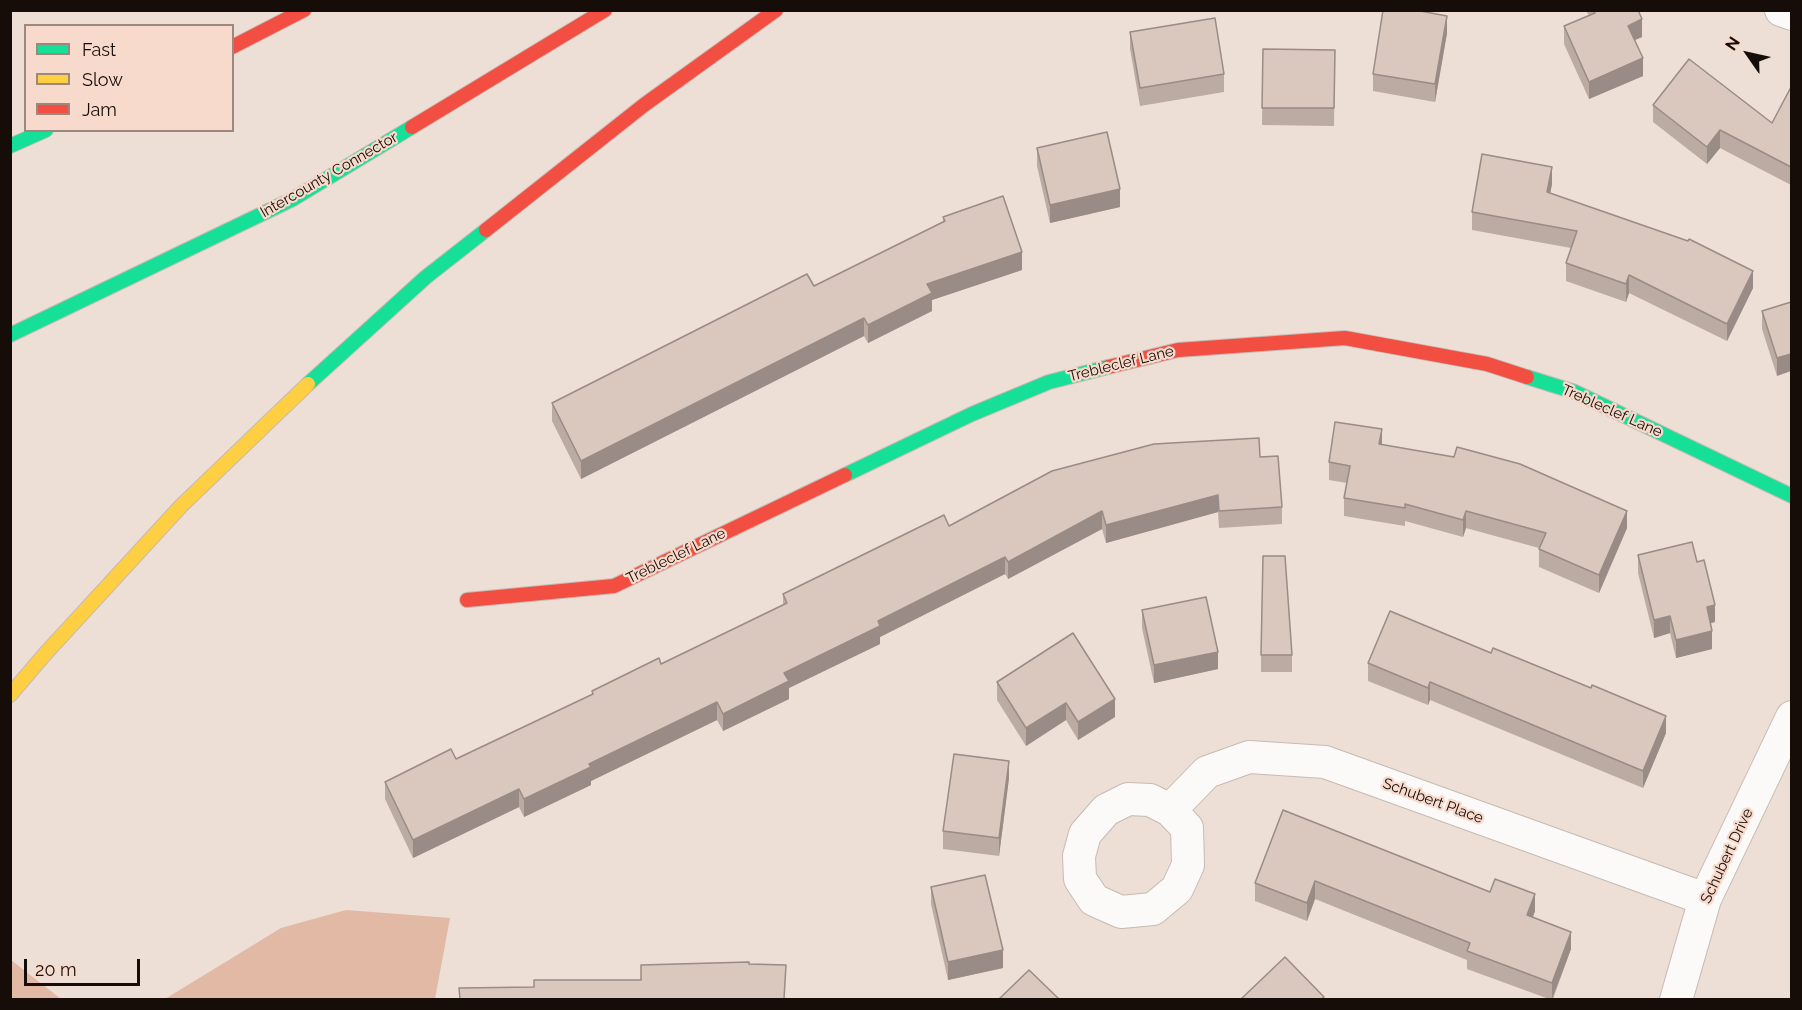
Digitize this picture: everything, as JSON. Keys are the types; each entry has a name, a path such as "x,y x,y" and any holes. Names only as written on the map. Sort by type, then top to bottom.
{"main road":[{"path":"234,46 304,10"},
{"name":"Intercounty Connector","path":"10,335 293,199 604,10"},
{"path":"10,695 181,506 324,369 426,277 644,105 776,10"},
{"path":"10,146 42,132"},
{"name":"Trebleclef Lane","path":"467,600 614,586 972,414 1049,382 1178,350 1345,338 1487,364 1575,392 1791,496"}],"street":[{"path":"1781,10 1791,14"},
{"name":"Schubert Drive","path":"1676,999 1705,899 1791,717"},
{"name":"Schubert Place","path":"1170,810 1207,772 1249,757 1325,762 1705,899"}],"shaded area":[{"path":"346,910 450,918 435,999 165,999 281,928"},
{"path":"11,960 61,999 11,999"}],"building":[{"path":"1383,10 1415,10 1447,16 1435,84 1373,74"},
{"path":"1594,10 1638,10 1642,19 1628,26 1643,58 1589,82 1564,26 1595,13"},
{"path":"1215,18 1224,74 1140,88 1130,32"},
{"path":"1263,49 1335,50 1334,108 1262,108"},
{"path":"1689,59 1772,123 1791,87 1791,167 1720,130 1707,147 1653,105"},
{"path":"1107,132 1120,189 1050,205 1037,148"},
{"path":"1482,154 1552,167 1547,192 1688,241 1689,239 1753,271 1727,324 1629,275 1626,284 1566,263 1577,231 1472,212"},
{"path":"1003,196 1022,252 927,284 932,293 868,325 864,318 581,461 552,403 807,274 814,286 945,221 943,217"},
{"path":"1791,302 1791,354 1777,358 1762,311"},
{"path":"1335,422 1382,429 1379,444 1454,457 1457,447 1520,464 1627,511 1599,575 1539,549 1546,533 1466,511 1463,520 1405,504 1405,508 1344,498 1350,466 1329,462"},
{"path":"1259,438 1260,457 1278,456 1282,507 1219,511 1218,495 1106,525 1102,511 1008,562 1005,557 878,621 880,626 784,673 789,681 723,714 717,702 589,764 591,767 524,799 519,789 413,840 385,782 451,749 456,759 593,694 592,691 659,658 661,664 787,603 783,594 944,515 949,526 1052,471 1154,444"},
{"path":"1692,542 1697,562 1704,560 1715,605 1707,607 1712,631 1676,640 1670,616 1654,620 1638,555"},
{"path":"1263,556 1285,556 1292,655 1261,655"},
{"path":"1206,597 1218,652 1154,665 1142,610"},
{"path":"1390,611 1491,653 1493,648 1666,716 1643,771 1430,682 1428,688 1368,663"},
{"path":"1073,633 1115,699 1078,722 1066,703 1026,728 997,682"},
{"path":"954,754 1009,761 999,838 943,831"},
{"path":"1283,810 1490,892 1495,879 1535,894 1527,915 1571,932 1552,983 1467,951 1470,943 1315,881 1307,903 1255,883"},
{"path":"985,875 1003,950 948,962 931,887"},
{"path":"1285,957 1324,997 1321,999 1241,999"},
{"path":"749,962 749,964 786,965 784,999 460,999 459,988 534,987 534,980 641,980 641,965"},
{"path":"1029,970 1059,999 999,999"}],"traffic: fast":[{"path":"10,335 293,199 412,127"},
{"path":"10,146 42,132"},
{"path":"308,384 426,277 486,230"},
{"path":"845,475 972,414 1049,382 1108,367"},
{"path":"1527,377 1575,392 1792,496"}],"traffic: slow":[{"path":"10,695 181,506 308,384"}],"traffic: jam":[{"path":"234,46 304,10"},
{"path":"412,127 605,10"},
{"path":"486,230 644,105 776,10"},
{"path":"1108,367 1178,350 1345,338 1487,364 1527,377"},
{"path":"467,600 614,586 845,475"}]}
